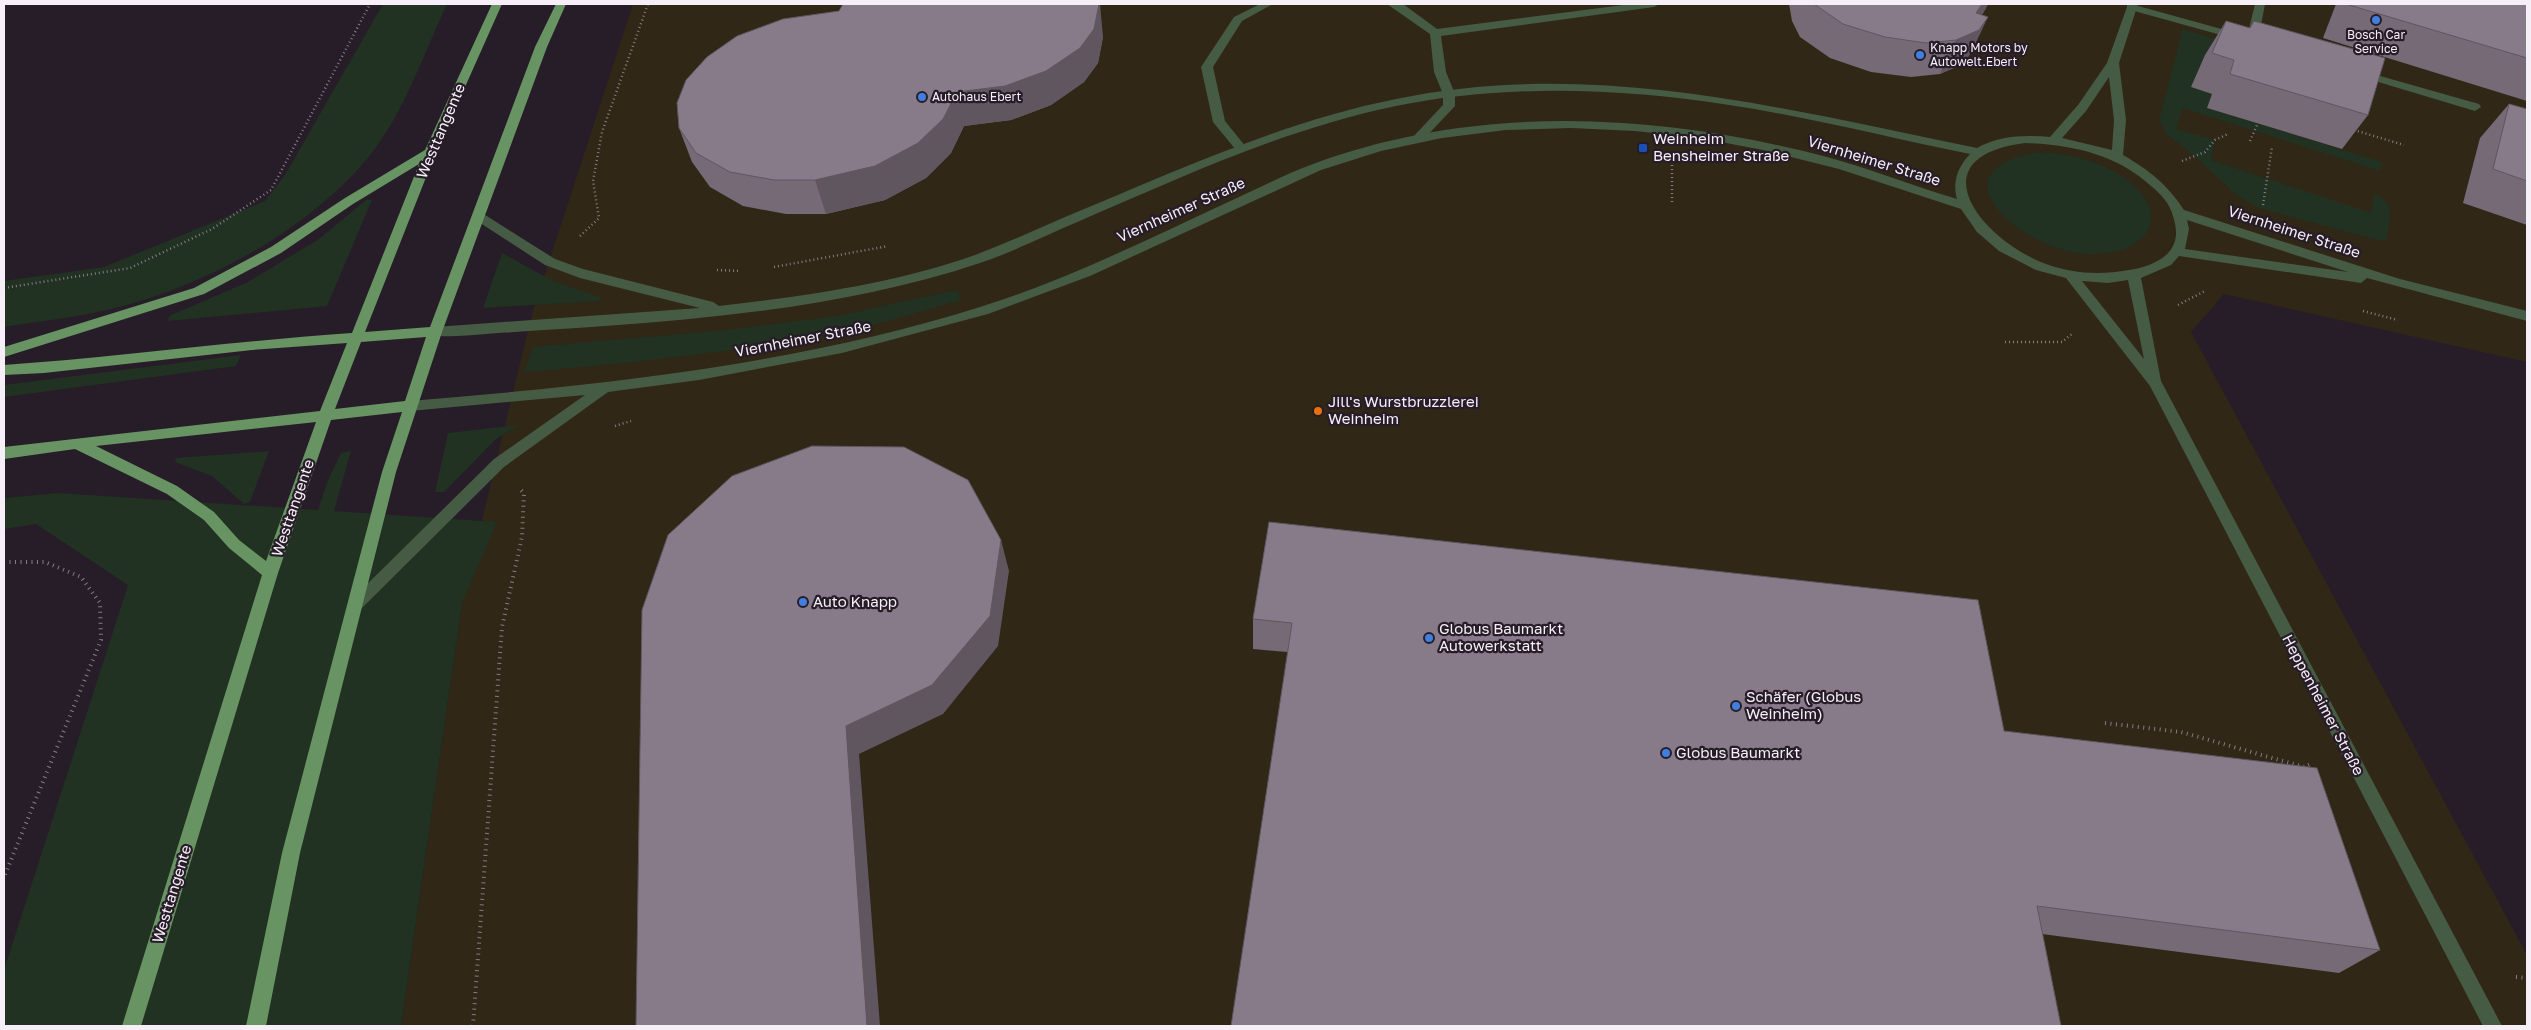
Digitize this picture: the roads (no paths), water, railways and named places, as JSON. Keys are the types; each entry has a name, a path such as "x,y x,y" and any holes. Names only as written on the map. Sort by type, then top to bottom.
{"main road":[{"name":"Westtangente","path":"131,1026 270,573 325,417 430,152 497,4"},
{"path":"256,1026 291,853 389,472 435,332 541,47 561,4"},
{"path":"4,352 199,291 276,250 349,201 430,152"},
{"path":"4,370 44,368 252,345 435,332"},
{"path":"4,454 76,443 325,417 410,406"},
{"path":"76,443 172,490 209,516 234,544 270,573"}],"street":[{"path":"1240,147 1218,122 1208,67 1238,19 1268,4"},
{"path":"1392,4 1398,5 1435,33 1654,4"},
{"path":"2054,140 2082,108 2113,63 2128,5 2256,42 2260,4"},
{"path":"1418,138 1449,106 1449,94 1440,72 1435,33"},
{"path":"2113,63 2120,120 2117,157"},
{"path":"2345,68 2475,107"},
{"name":"Viernheimer Straße","path":"435,332 724,310 874,288 973,260 1240,147 1312,122 1376,106 1449,94 1544,88 1633,90 1708,98 1792,113 1979,152"},
{"name":"Viernheimer Straße","path":"410,406 604,388 790,360 883,339 986,310 1066,280 1317,168 1418,138 1511,126 1609,124 1711,134 1828,161 1965,206"},
{"path":"2024,139 2054,140 2086,146 2117,157 2145,173 2166,192 2180,213 2184,234 2178,252 2161,268 2134,277 2103,279 2070,275 2035,264 2004,248 1980,228 1965,206 1960,186 1964,167 1979,152 1999,143 2024,139"},
{"name":"Viernheimer Straße","path":"2180,213 2398,283 2527,316"},
{"path":"478,216 550,262 580,273 724,310"},
{"name":"Viernheimer Straße","path":"2178,252 2398,283"},
{"name":"Heppenheimer Straße","path":"2070,275 2155,383 2493,1026"},
{"name":"Heppenheimer Straße","path":"2134,277 2155,383"},
{"path":"356,603 492,470 604,388"}],"place":[{"name":"Bosch Car Service","path":"2376,20"},
{"name":"Knapp Motors by Autowelt.Ebert","path":"1920,55"},
{"name":"Autohaus Ebert","path":"922,97"},
{"name":"Weinheim Bensheimer Straße","path":"1643,148"},
{"name":"Jill's Wurstbruzzlerei Weinheim","path":"1318,411"},
{"name":"Auto Knapp","path":"803,602"},
{"name":"Globus Baumarkt Autowerkstatt","path":"1429,638"},
{"name":"Schäfer (Globus Weinheim)","path":"1736,706"},
{"name":"Globus Baumarkt","path":"1666,753"}]}
